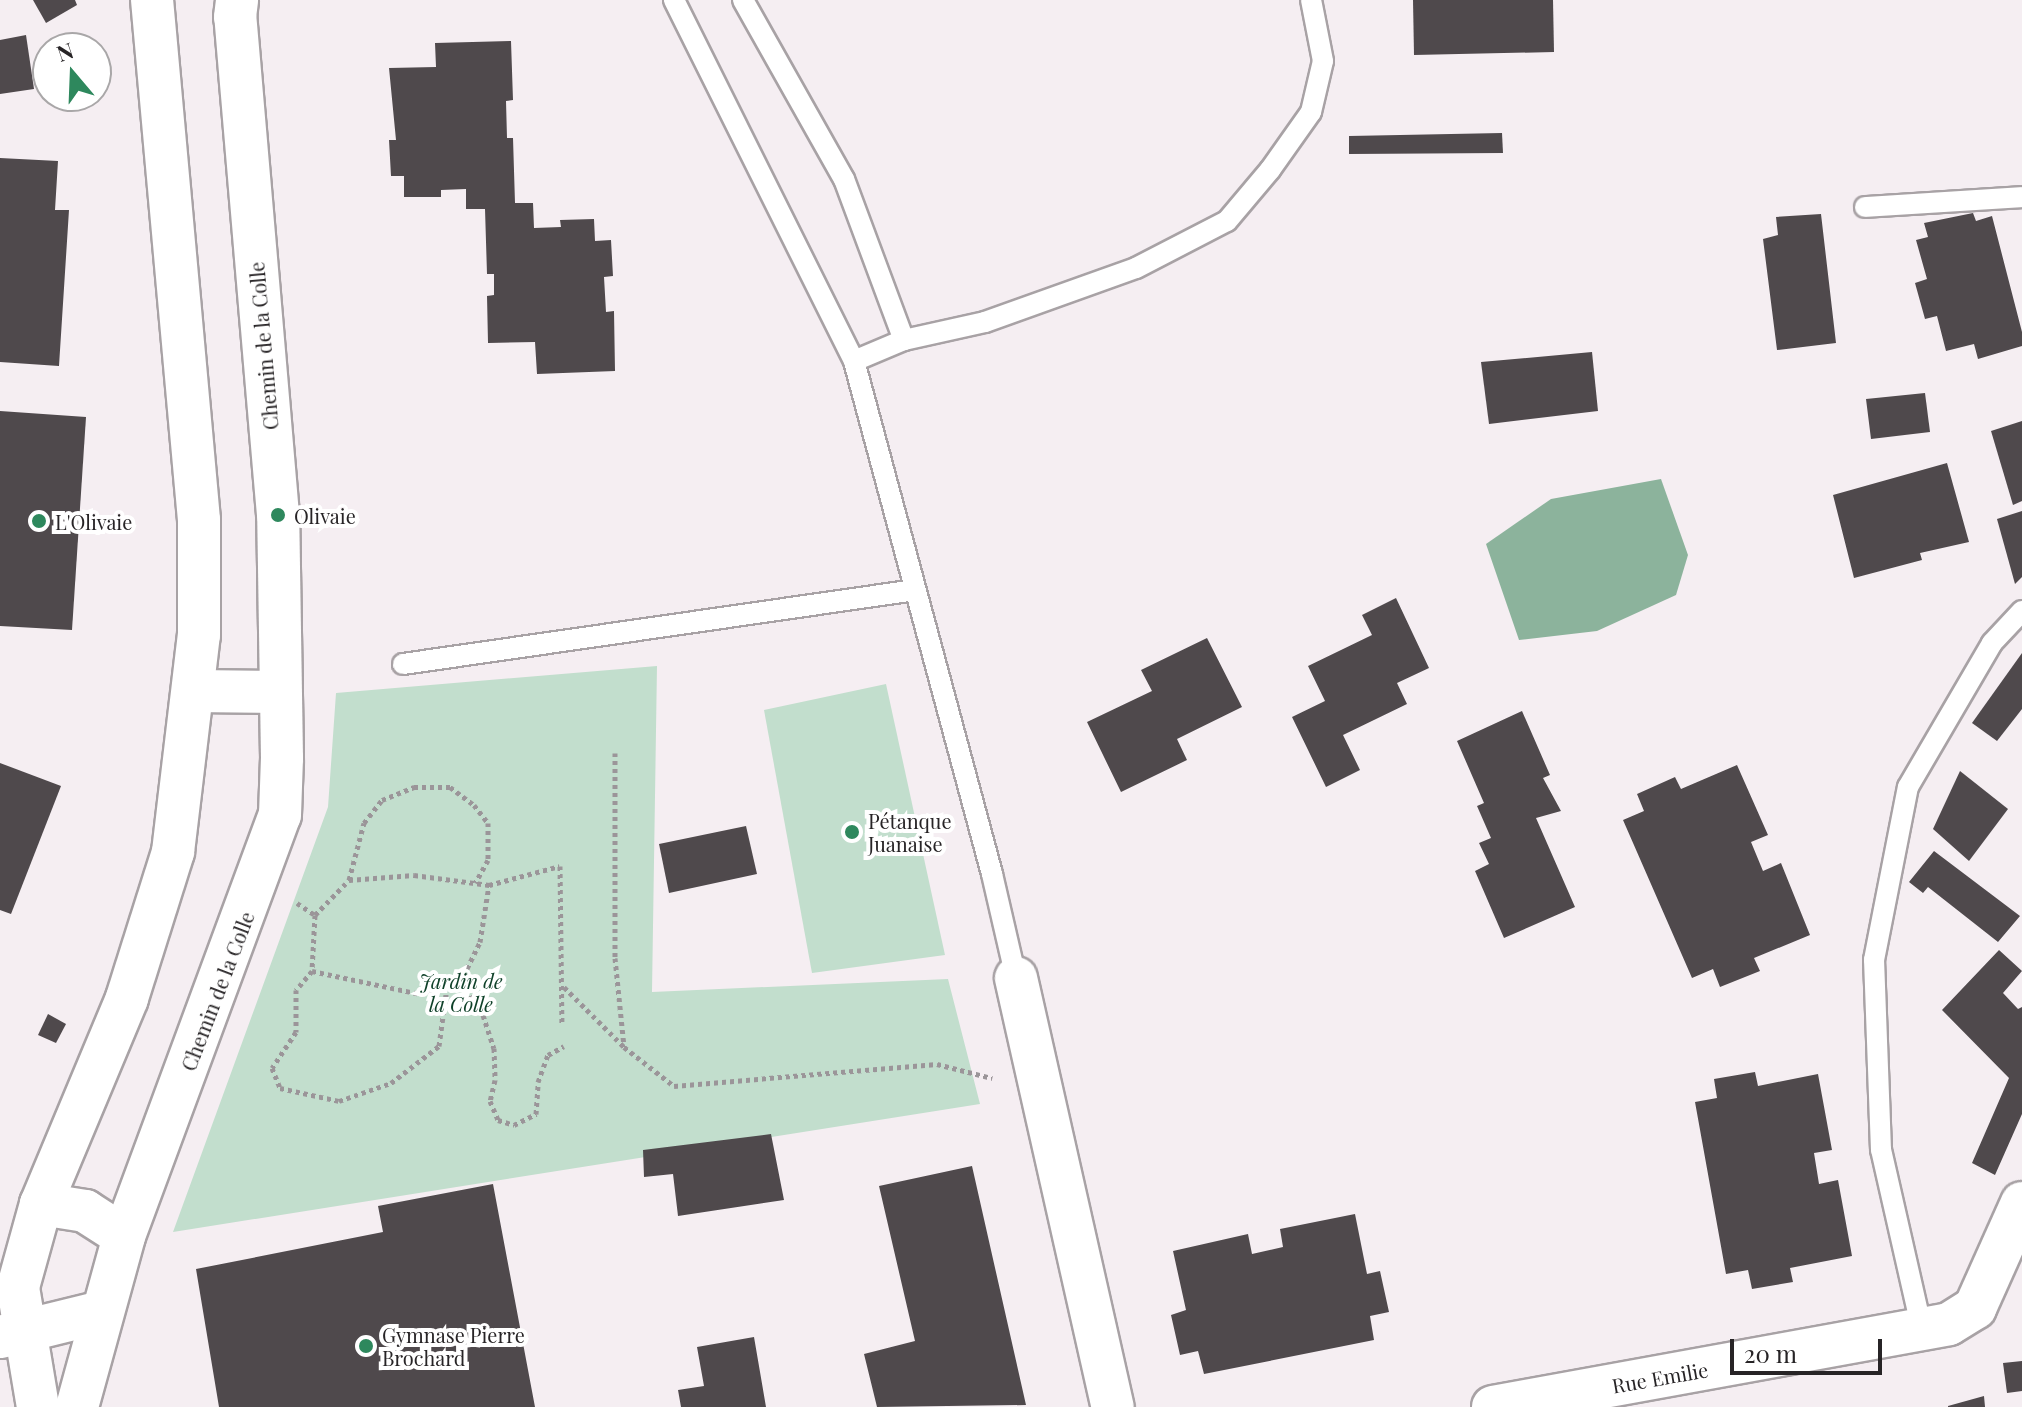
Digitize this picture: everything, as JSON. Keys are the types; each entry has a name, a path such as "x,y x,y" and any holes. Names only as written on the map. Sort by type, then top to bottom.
{"street":[{"path":"38,1407 12,1334 9,1286 127,998 173,852 199,635 199,520 152,0"},
{"name":"Chemin de la Colle","path":"77,1407 124,1236 253,895 280,815 278,515 235,17 237,0"},
{"path":"194,691 279,692"},
{"path":"1016,978 1113,1407"},
{"name":"Rue Emilie","path":"1493,1407 1949,1324 1975,1308 2022,1203"},
{"path":"41,1204 85,1211 124,1236"},
{"path":"12,1334 101,1312"}],"lane":[{"path":"674,0 854,361 992,874 1016,978"},
{"path":"743,0 844,179 904,340"},
{"path":"854,361 904,340 985,322 1136,268 1227,221 1270,170 1311,112 1323,61 1311,0"},
{"path":"1865,207 2022,197"},
{"path":"403,664 915,590"},
{"path":"1922,1330 1881,1150 1874,960 1908,787 1992,643 2022,611"}],"path":[{"path":"615,753 615,958 624,1047"},
{"path":"447,986 439,1046 391,1083 339,1101 280,1088 272,1068 296,1032 296,990 312,971 315,915 349,880 364,823 382,800 414,787 450,787 474,805 488,823 488,860 475,883"},
{"path":"349,880 414,875 489,885 560,866 562,1024"},
{"path":"460,983 480,942 489,885"},
{"path":"253,895 292,900 315,915"},
{"path":"312,971 420,994 460,983"},
{"path":"460,983 483,1015 494,1048 495,1080 490,1101 498,1120 514,1125 536,1114 538,1082 548,1055 564,1046"},
{"path":"563,987 624,1047 674,1086 937,1064 995,1079"}],"green space":[{"name":"Jardin de la Colle","path":"657,666 652,992 948,979 980,1104 173,1232 328,807 336,693"},
{"name":"Pétanque Juanaise","path":"886,684 945,955 812,973 764,710"}],"shaded area":[{"path":"1661,479 1688,555 1676,595 1597,631 1519,640 1486,544 1551,499"}],"building":[{"path":"33,0 75,0 77,5 46,23"},
{"path":"1413,0 1553,0 1554,52 1414,55"},
{"path":"26,35 32,89 0,94 0,40"},
{"path":"511,41 513,100 506,101 507,138 513,138 515,203 533,203 534,228 561,227 560,220 594,219 595,241 611,240 613,276 604,277 606,312 614,311 615,371 537,374 535,342 488,343 487,296 494,295 494,274 487,274 485,209 466,209 466,189 441,190 441,197 404,197 404,176 391,176 389,140 396,140 389,68 436,67 435,43"},
{"path":"1502,133 1503,153 1349,154 1349,136"},
{"path":"0,158 58,161 55,210 69,210 59,366 0,362"},
{"path":"1973,213 1976,221 1992,216 2022,332 2022,346 1978,359 1974,344 1946,351 1937,316 1925,319 1915,283 1927,279 1916,240 1928,237 1924,223"},
{"path":"1821,214 1836,343 1777,350 1763,239 1778,235 1776,217"},
{"path":"1592,352 1598,411 1489,424 1481,362"},
{"path":"1925,393 1930,432 1871,439 1866,399"},
{"name":"L'Olivaie","path":"0,411 86,417 72,630 0,626"},
{"path":"2022,421 2022,501 2013,505 1991,431"},
{"path":"1947,463 1969,542 1920,553 1922,560 1854,578 1833,495"},
{"path":"2022,511 2022,577 2015,584 1997,519"},
{"path":"1396,598 1429,668 1397,683 1407,704 1343,735 1360,770 1326,787 1292,717 1325,701 1308,666 1372,635 1362,615"},
{"path":"1207,638 1242,707 1177,739 1187,760 1121,792 1087,722 1152,691 1141,670"},
{"path":"2022,653 2022,709 1997,741 1972,723"},
{"path":"1522,711 1550,775 1543,778 1561,811 1536,818 1575,907 1504,938 1475,871 1489,864 1479,843 1491,838 1477,806 1484,803 1457,741"},
{"path":"0,763 61,786 11,914 0,910"},
{"path":"1737,765 1768,835 1751,842 1763,871 1781,863 1810,935 1754,958 1760,971 1720,987 1713,969 1692,978 1623,820 1644,811 1637,794 1675,777 1681,789"},
{"path":"1960,771 2008,809 1969,861 1933,829"},
{"path":"746,826 757,874 669,893 659,844"},
{"path":"1934,851 2020,916 1998,942 1928,887 1923,893 1909,882"},
{"path":"1999,950 2022,971 2003,993 2018,1009 2022,1007 2022,1114 1995,1175 1972,1163 2009,1078 1942,1010"},
{"path":"48,1014 66,1024 56,1043 38,1035"},
{"path":"1755,1072 1758,1086 1818,1074 1832,1150 1814,1153 1819,1184 1838,1180 1852,1256 1790,1268 1793,1282 1752,1289 1748,1270 1726,1274 1695,1102 1717,1098 1714,1079"},
{"path":"771,1134 784,1200 678,1216 673,1174 644,1177 643,1150"},
{"path":"972,1166 1026,1405 877,1407 864,1354 915,1341 879,1186"},
{"name":"Gymnase Pierre Brochard","path":"493,1184 535,1407 219,1407 196,1269 383,1232 378,1206"},
{"path":"1355,1214 1367,1274 1380,1271 1389,1312 1370,1316 1374,1340 1204,1374 1198,1351 1180,1355 1171,1315 1186,1310 1173,1251 1248,1234 1252,1254 1283,1247 1280,1229"},
{"path":"754,1337 766,1407 681,1407 678,1390 704,1386 697,1347"},
{"path":"2022,1361 2022,1391 2007,1393 2003,1363"},
{"path":"1984,1396 1985,1407 1948,1407 1948,1406"}],"place":[{"name":"Olivaie","path":"278,515"},
{"name":"L'Olivaie","path":"39,521"},
{"name":"Pétanque Juanaise","path":"852,832"},
{"name":"Gymnase Pierre Brochard","path":"366,1346"}]}
